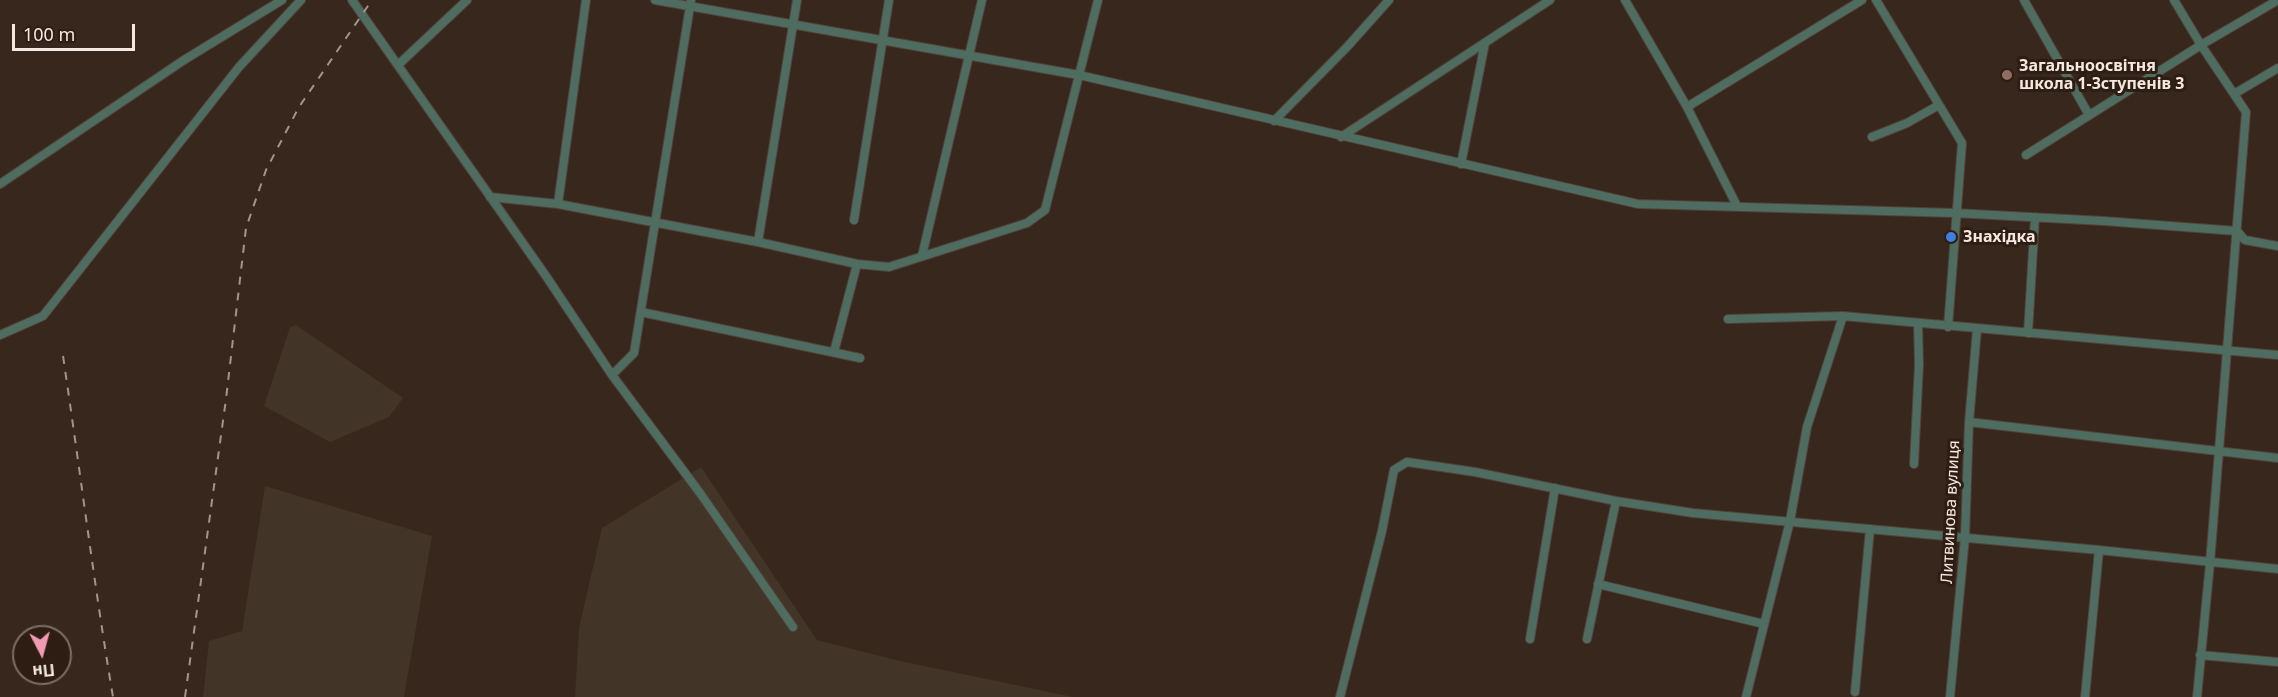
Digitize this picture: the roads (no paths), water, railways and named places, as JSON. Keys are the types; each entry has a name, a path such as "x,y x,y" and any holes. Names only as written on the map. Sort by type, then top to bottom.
{"street":[{"path":"0,184 184,60 282,0"},
{"path":"0,334 43,316 239,67 301,0"},
{"path":"352,0 612,375 700,493 793,627"},
{"path":"398,65 467,0"},
{"path":"558,204 586,0"},
{"path":"655,0 691,4 969,57 1079,75 1638,204 2035,217 2237,231 2245,240 2278,246"},
{"path":"758,242 797,0"},
{"path":"854,220 889,0"},
{"path":"922,256 982,0"},
{"path":"490,196 558,204 758,242 857,264 889,267 1027,223 1045,210 1098,0"},
{"path":"1274,121 1389,0"},
{"path":"1341,137 1550,0"},
{"path":"1625,0 1687,107 1737,206"},
{"path":"1687,107 1862,0"},
{"path":"1876,0 1962,143 1948,327"},
{"path":"2024,0 2089,115"},
{"path":"2174,0 2246,112 2197,697"},
{"path":"2026,154 2278,0"},
{"path":"612,375 634,353 691,4"},
{"path":"1461,164 1485,43"},
{"path":"2234,94 2278,68"},
{"path":"1872,136 1907,123 1939,105"},
{"path":"2028,333 2035,217"},
{"path":"834,352 857,264"},
{"path":"640,312 860,358"},
{"path":"1728,319 1843,316 2278,355"},
{"path":"1746,697 1790,521 1807,427 1843,316"},
{"path":"1914,464 1919,364 1918,324"},
{"name":"Литвинова вулиця","path":"1950,697 1965,537 1977,329"},
{"path":"1970,422 2278,458"},
{"path":"1340,697 1382,531 1394,470 1407,462 1475,472 1616,501 1693,513 1965,537 2278,569"},
{"path":"1530,639 1555,488"},
{"path":"1587,639 1616,501"},
{"path":"1856,692 1870,529"},
{"path":"2085,697 2099,550"},
{"path":"1598,584 1764,624"},
{"path":"2200,655 2278,662"}],"railway":[{"path":"185,697 226,399 246,228 266,170 299,107 372,0"},
{"path":"63,356 113,697"}],"place":[{"name":"Загальноосвiтня школа 1-3ступенiв 3","path":"2007,75"},
{"name":"Знахідка","path":"1951,237"}]}
